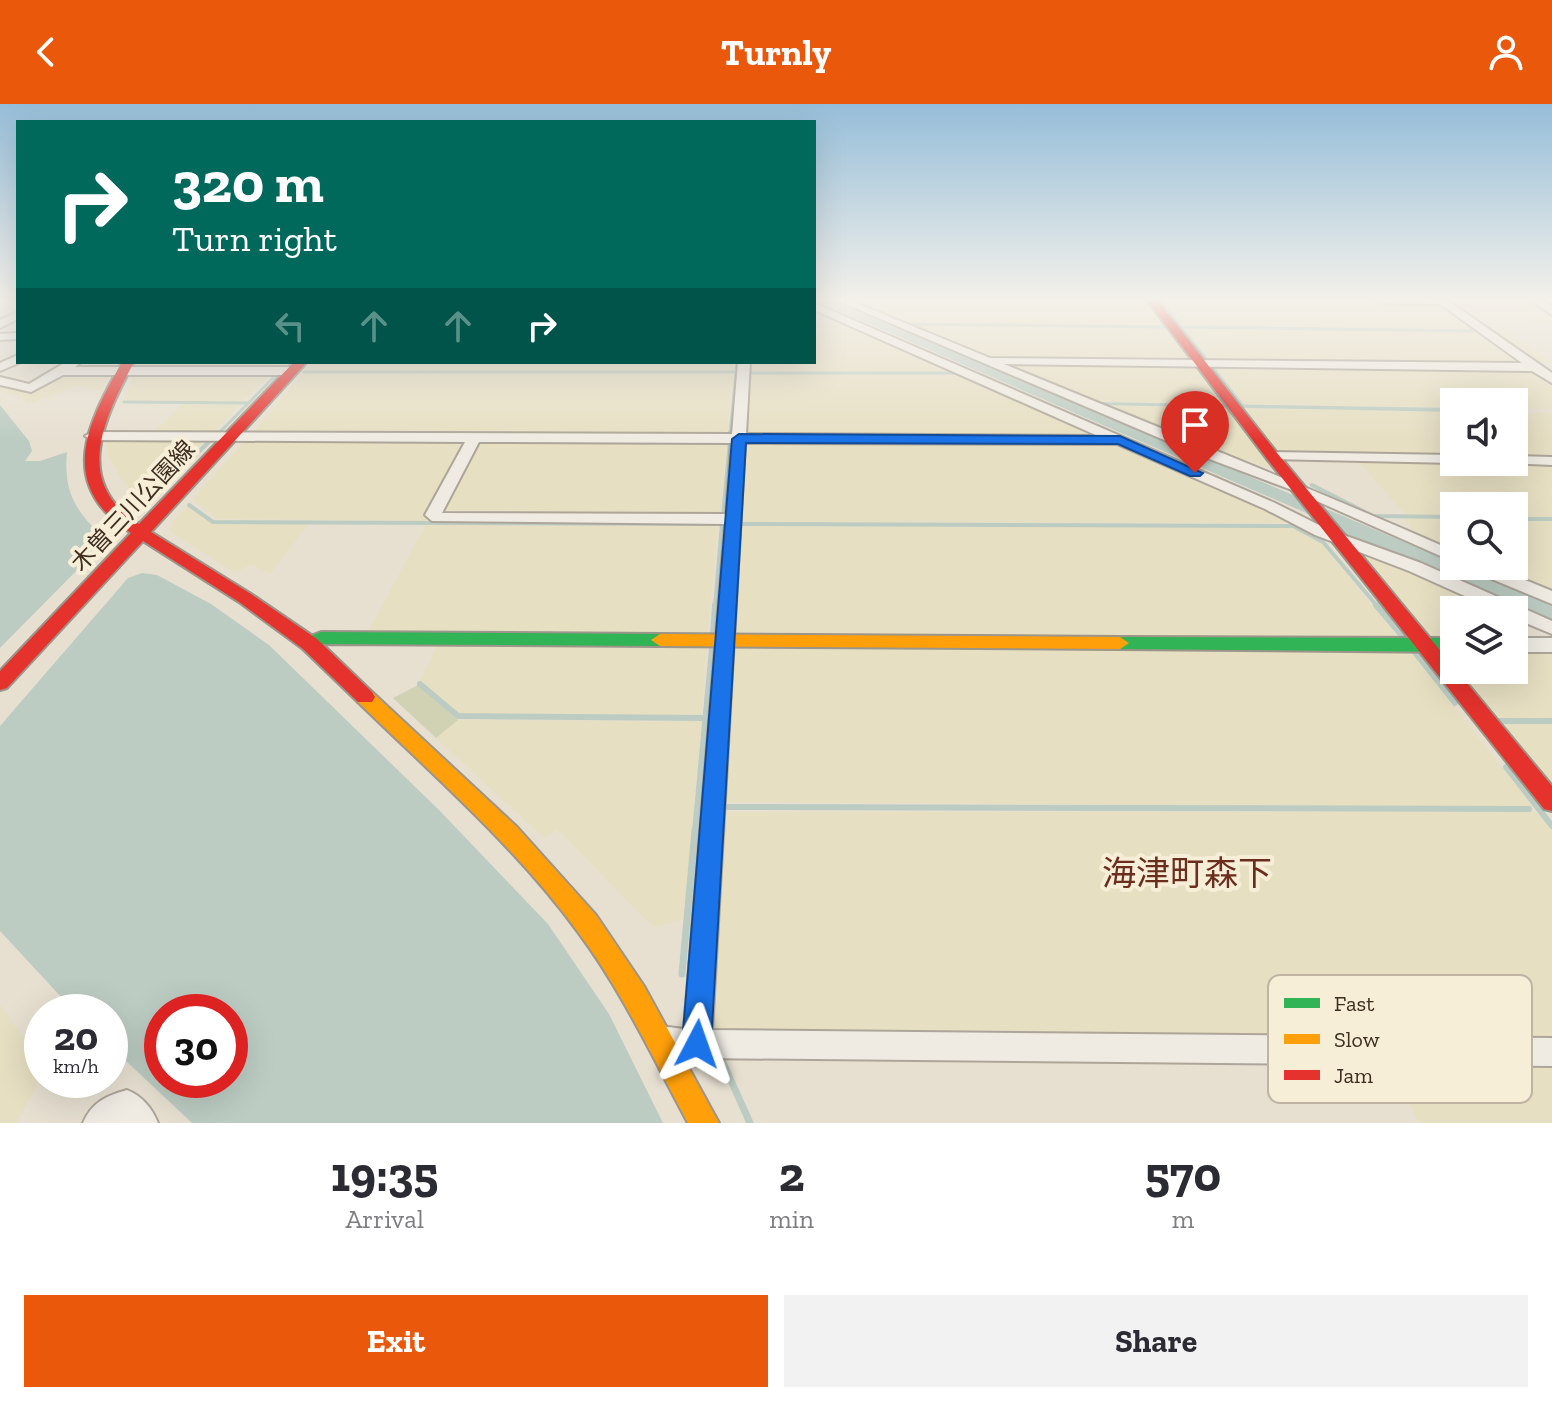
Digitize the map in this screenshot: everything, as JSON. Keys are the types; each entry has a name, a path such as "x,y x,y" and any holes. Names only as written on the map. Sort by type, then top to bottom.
{"street":[{"path":"907,348 1337,537 1481,596"},
{"path":"954,348 1299,489 1440,551"},
{"path":"1188,348 1422,644 1552,802"},
{"path":"1508,348 1552,379"},
{"path":"984,360 1535,367"},
{"path":"0,381 31,388 72,364"},
{"path":"697,1044 744,364"},
{"path":"60,371 125,366 297,367"},
{"path":"125,366 92,436 89,452 95,488 115,516 245,598 310,644 535,860 587,923 621,971 704,1123"},
{"name":"木曽三川公園線","path":"0,683 297,367"},
{"path":"92,436 1120,440"},
{"path":"474,438 433,515 438,518 732,519"},
{"path":"1272,456 1440,459"},
{"path":"1528,460 1552,461"},
{"path":"1513,580 1547,593"},
{"path":"1528,617 1552,628"},
{"path":"310,644 321,638 1440,645"},
{"path":"1528,645 1552,645"},
{"path":"660,1040 697,1044 1268,1049"},
{"path":"1532,1052 1552,1052"},
{"path":"98,1123 110,1110 127,1105 143,1123"}],"shaded area":[{"path":"816,348 902,348 956,372 747,370 748,364 816,364"},
{"path":"924,348 943,348 1087,408 1097,402 1440,408 1440,412 1099,405 1092,410 1440,557 1440,573 1344,533 1304,512"},
{"path":"967,348 1184,348 1193,360 992,358"},
{"path":"1199,348 1496,348 1522,366 1210,361"},
{"path":"1513,348 1532,348 1552,362 1534,362"},
{"path":"1001,362 1197,365 1225,403 1097,401"},
{"path":"139,364 280,364 274,370 136,369"},
{"path":"311,364 734,364 734,372 305,371"},
{"path":"1213,364 1526,369 1552,387 1552,409 1528,409 1528,388 1440,388 1440,408 1244,404"},
{"path":"111,372 101,391 78,386 28,404 18,396 0,391 0,383 30,390 58,374"},
{"path":"136,372 272,373 243,402 123,401"},
{"path":"734,373 727,436 251,434 302,374"},
{"path":"748,374 959,374 1106,437 743,436"},
{"path":"184,403 242,403 211,435 150,435"},
{"path":"0,405 29,441 32,451 25,461 40,461 67,452 71,493 94,528 91,556 0,648"},
{"path":"1109,406 1229,408 1274,469 1227,454"},
{"path":"1242,408 1440,412 1440,457 1276,452"},
{"path":"1528,413 1552,413 1552,459 1528,458"},
{"path":"206,439 160,485 161,488 133,493 119,476 108,454 105,441"},
{"path":"247,439 468,441 425,521 217,519 192,499"},
{"path":"475,441 727,441 720,515 442,515 438,512"},
{"path":"743,442 1111,442 1127,445 1286,518 1286,523 738,522"},
{"path":"1357,460 1440,462 1440,476 1528,476 1528,464 1552,464 1552,518 1528,517 1528,492 1440,492 1440,516 1406,515"},
{"path":"188,506 211,523 309,524 270,574 251,564 235,573 170,531 173,521"},
{"path":"1403,518 1440,519 1440,549 1420,541"},
{"path":"1528,520 1552,521 1552,588 1540,588 1518,580 1528,580"},
{"path":"425,525 718,526 707,636 373,634 370,629"},
{"path":"738,526 1293,527 1320,542 1401,641 730,632"},
{"path":"1357,548 1471,596 1440,596 1440,640 1434,640"},
{"path":"142,573 157,575 211,604 269,645 439,810 548,924 609,1014 663,1123 192,1123 165,1098 248,1098 248,994 144,994 144,1078 128,1063 128,994 58,994 0,931 0,726 128,578"},
{"path":"1456,580 1495,580 1552,604 1552,620 1528,610 1528,596 1495,596"},
{"path":"439,643 707,644 701,715 460,714 420,680"},
{"path":"738,644 1408,648 1533,807 721,802 730,650"},
{"path":"1528,649 1552,649 1552,719 1492,718 1464,684 1528,684"},
{"path":"458,720 702,721 683,920 653,927 557,829 544,838 436,738"},
{"path":"1497,723 1552,724 1552,791"},
{"path":"721,812 1537,812 1552,831 1552,1045 1532,1045 1532,975 1268,975 1268,1041 707,1032"},
{"path":"0,1005 24,1037 24,1098 30,1098 17,1123 0,1123"},
{"path":"1532,1061 1552,1061 1552,1123 1419,1123 1409,1103 1532,1103"}],"green space":[{"path":"418,685 458,720 436,738 393,698"}],"waterway":[{"path":"1197,348 1208,361"},
{"path":"736,372 737,364"},
{"path":"1211,365 1243,406"},
{"path":"304,372 736,372"},
{"path":"730,434 736,372"},
{"path":"218,434 278,373"},
{"path":"749,373 958,373"},
{"path":"124,402 248,403"},
{"path":"164,485 212,439"},
{"path":"723,515 730,441"},
{"path":"1312,485 1373,516 1440,517"},
{"path":"189,505 213,522 722,524"},
{"path":"1528,519 1552,519"},
{"path":"715,607 722,524"},
{"path":"740,524 1293,526 1323,542 1378,607"},
{"path":"713,636 715,605"},
{"path":"1376,605 1404,638"},
{"path":"706,718 712,648"},
{"path":"1414,651 1455,703"},
{"path":"420,684 458,716 706,718"},
{"path":"695,832 706,718"},
{"path":"1499,721 1552,721"},
{"path":"1506,767 1552,826"},
{"path":"721,807 1529,809"},
{"path":"682,974 695,830"},
{"path":"720,1056 750,1123"}],"traffic: fast":[{"path":"310,644 321,638 660,640"},
{"path":"1120,643 1440,645"}],"traffic: slow":[{"path":"660,640 1120,643"},
{"path":"365,697 509,834 587,923 635,995 704,1123"}],"traffic: jam":[{"path":"1189,348 1272,456 1552,802"},
{"path":"127,364 98,421 91,456 94,474 115,516 245,598 310,644 365,697"},
{"path":"0,683 299,364"}],"district":[{"name":"海津町森下","path":"1187,873"}],"route":[{"path":"697,1044 739,439 1120,440 1195,473"}]}
